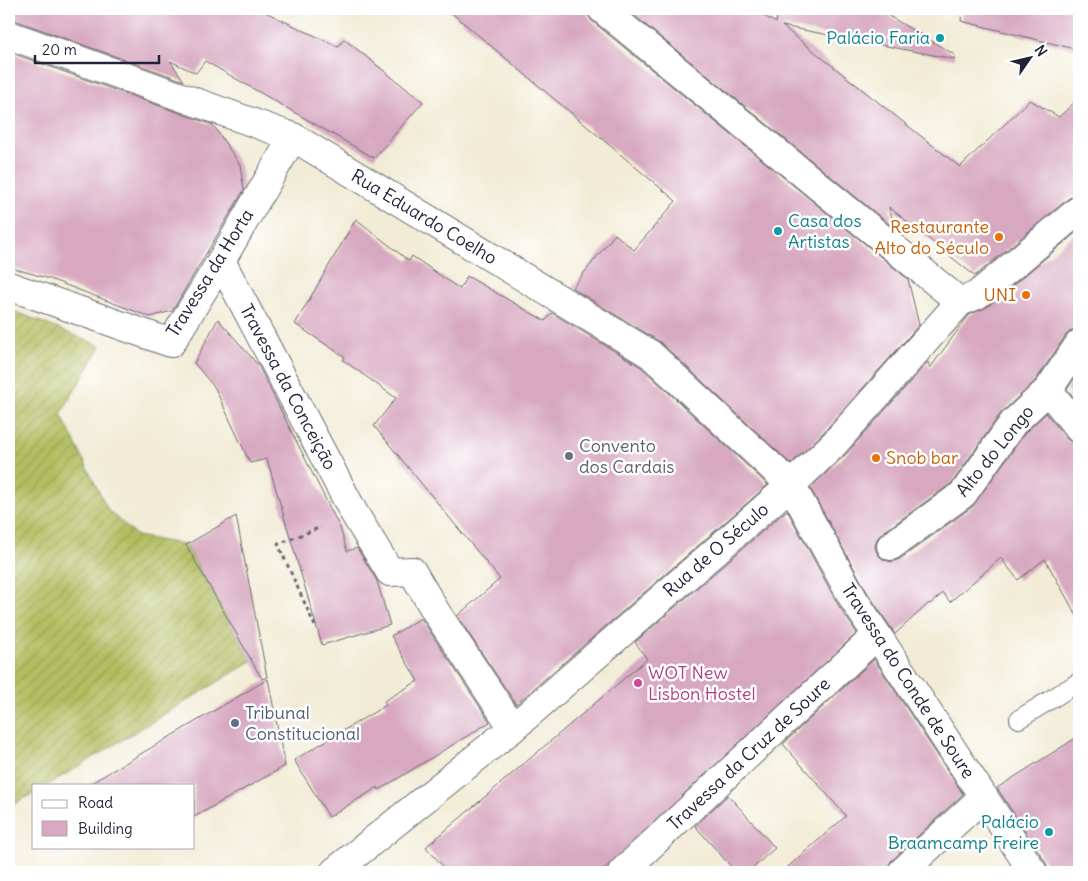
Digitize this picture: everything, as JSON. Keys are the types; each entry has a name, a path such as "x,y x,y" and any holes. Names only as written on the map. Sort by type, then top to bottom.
{"street":[{"path":"602,9 960,302"},
{"name":"Rua Eduardo Coelho","path":"9,35 293,137 650,354 791,485"},
{"name":"Travessa da Horta","path":"9,286 171,343 293,137"},
{"name":"Rua de O Século","path":"334,872 513,728 791,485 833,445 960,302 977,295 1079,210"},
{"name":"Travessa da Conceição","path":"221,261 354,513 390,572 412,571 436,612 513,728"},
{"name":"Alto do Longo","path":"891,546 963,494 1014,423 1048,390 1079,344"},
{"name":"Alto do Longo","path":"1048,390 1079,429"},
{"name":"Travessa do Conde de Soure","path":"791,485 854,600 982,798 1033,872"},
{"name":"Travessa da Cruz de Soure","path":"622,872 877,635"},
{"path":"902,872 982,798"}],"lane":[{"path":"1019,719 1079,682"}],"path":[{"path":"314,626 278,544 354,513"}],"green space":[{"path":"9,309 101,346 61,414 108,510 137,536 186,545 252,661 50,784 32,784 32,794 9,807"}],"building":[{"path":"9,9 259,9 338,47 344,39 423,102 374,158 205,61 196,73 170,61 184,81 14,20 9,20"},
{"path":"447,9 587,9 592,21 908,279 919,325 822,434 791,464 660,342 572,288 615,234 634,250 676,201"},
{"path":"626,9 752,9 776,23 778,9 877,9 955,55 954,59 782,26 960,167 1030,100 1059,117 1079,98 1079,195 1069,198 975,276 889,207 895,229"},
{"path":"962,9 1079,9 1079,50 961,21"},
{"path":"9,52 213,125 240,165 244,190 172,311 150,317 50,279 9,267"},
{"name":"Convento dos Cardais","path":"356,219 409,261 412,256 460,289 467,276 545,321 552,313 641,367 768,485 516,704 457,616 500,579 374,426 396,398 343,360 345,357 295,324"},
{"path":"1079,230 1079,329 1072,330 1066,335 1036,380 1000,414 952,483 882,533 877,539 875,547 878,555 884,560 892,562 900,559 972,507 1025,433 1046,413 1067,439 1079,444 1079,620 1045,559 1018,580 1001,558 950,602 943,593 895,634 867,592 810,488 845,455 928,362 930,368 969,315 987,307"},
{"path":"218,319 258,365 340,528 347,551 357,548 377,581 390,625 322,645 267,459 250,463 215,388 194,363"},
{"path":"1079,372 1079,404 1067,389"},
{"path":"787,510 840,608 857,633 601,872 448,872 426,847 647,659 635,642"},
{"path":"236,516 267,677 262,679 186,545"},
{"path":"421,618 490,722 379,790 378,787 329,817 294,760 386,705 384,701 418,681 391,636"},
{"path":"874,659 963,794 891,861 886,872 782,872 846,816 783,744"},
{"name":"Tribunal Constitucional","path":"268,679 285,766 195,816 195,784 90,784"},
{"name":"Palácio Braamcamp Freire","path":"1079,736 1079,872 1048,872 1046,863 997,788"},
{"path":"728,795 775,848 748,872 736,872 695,826"}],"place":[{"name":"Palácio Faria","path":"940,38"},
{"name":"Casa dos Artistas","path":"778,231"},
{"name":"Restaurante Alto do Século","path":"999,237"},
{"name":"UNI","path":"1026,295"},
{"name":"Convento dos Cardais","path":"569,456"},
{"name":"Snob bar","path":"876,458"},
{"name":"WOT New Lisbon Hostel","path":"638,683"},
{"name":"Tribunal Constitucional","path":"235,723"},
{"name":"Palácio Braamcamp Freire","path":"1049,832"}]}
